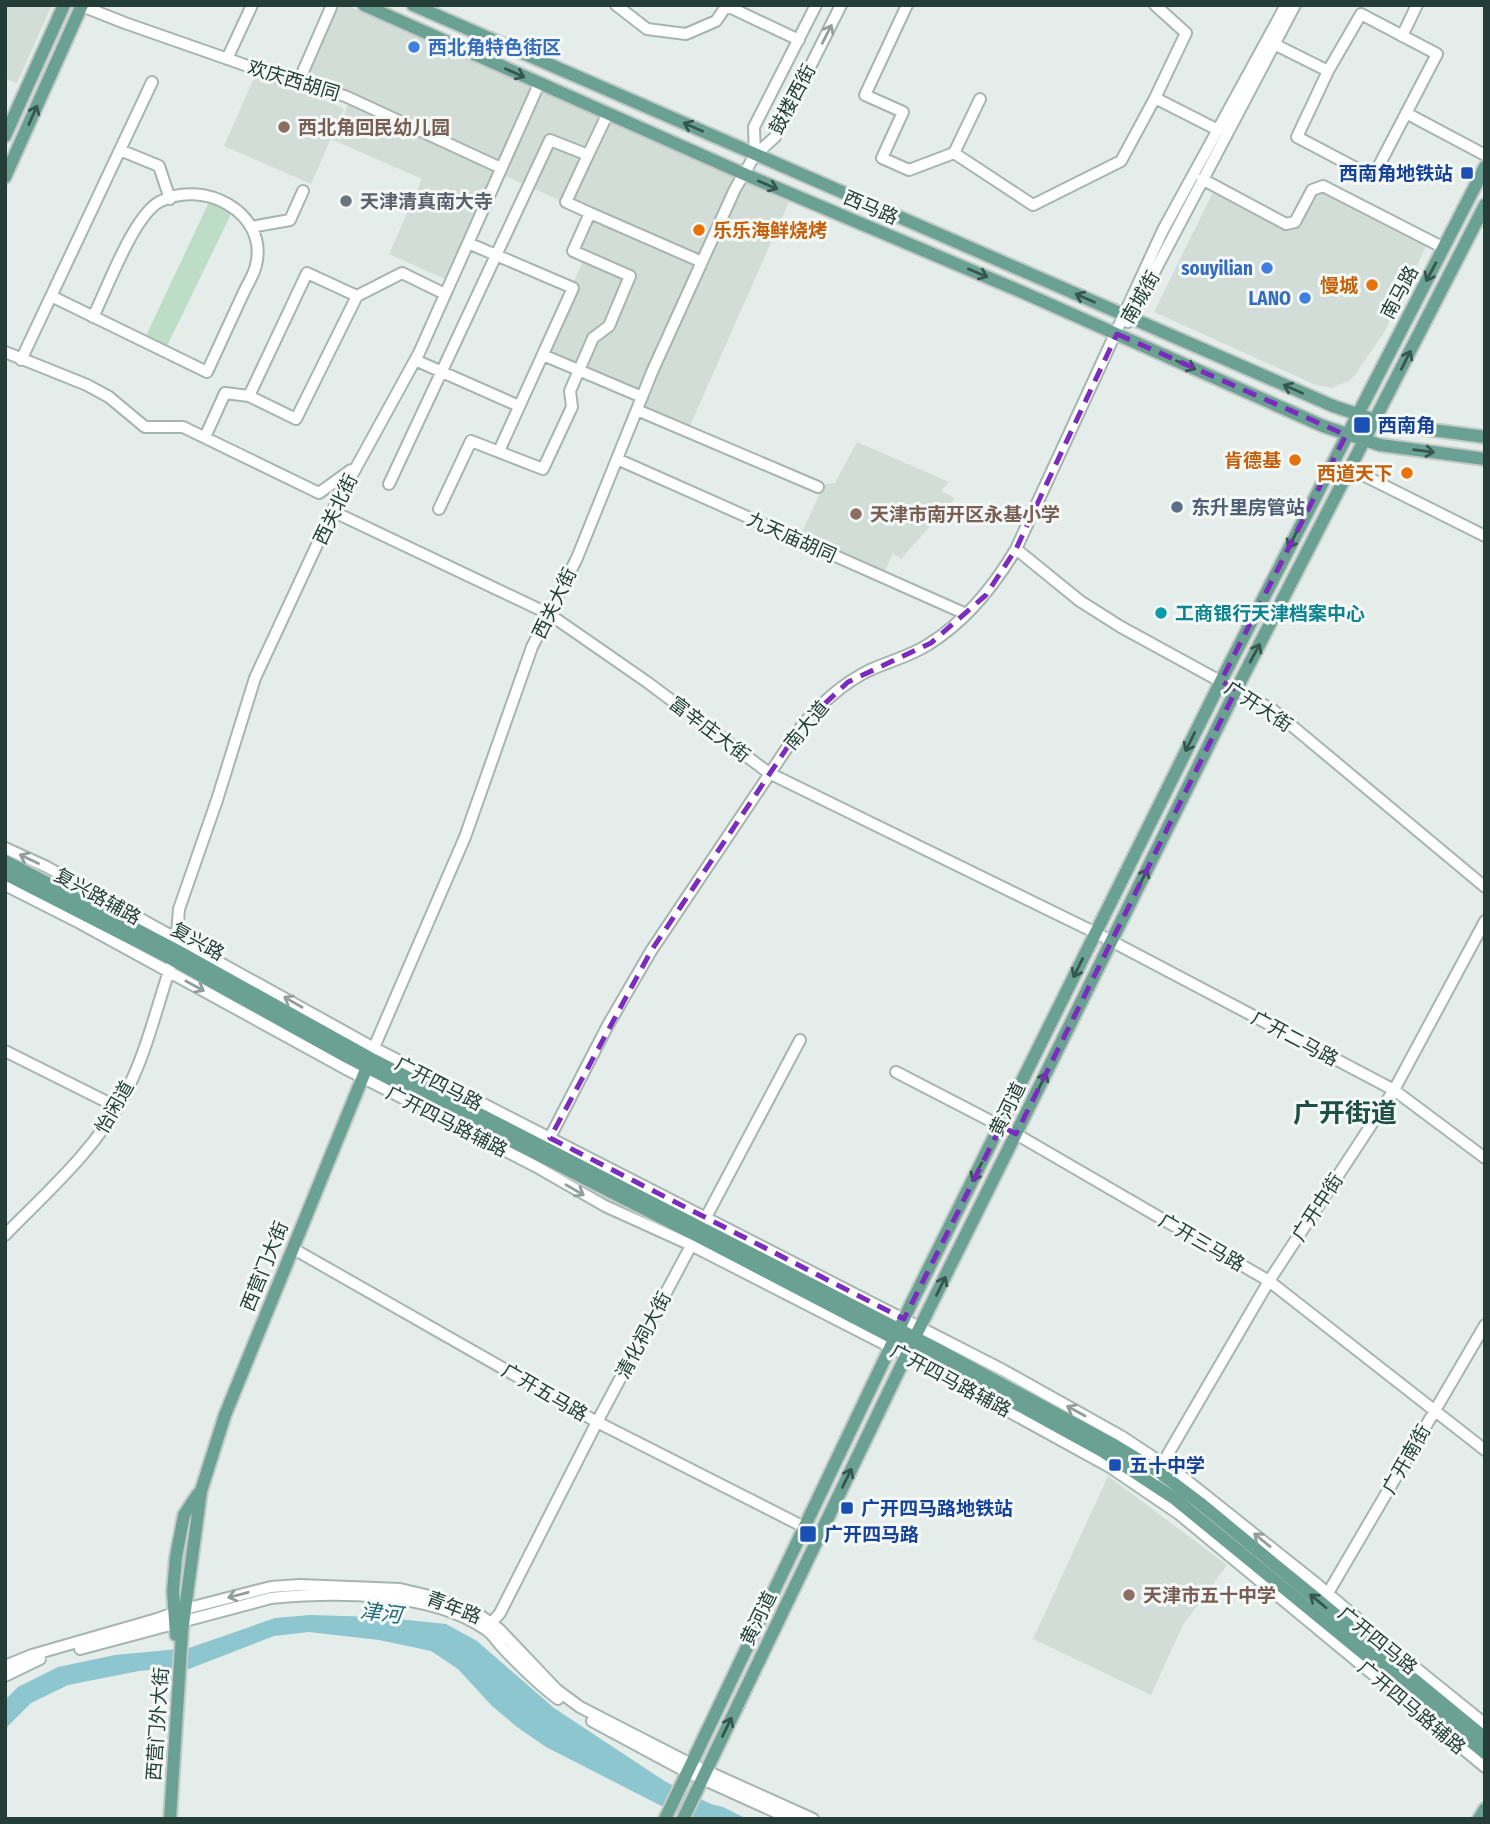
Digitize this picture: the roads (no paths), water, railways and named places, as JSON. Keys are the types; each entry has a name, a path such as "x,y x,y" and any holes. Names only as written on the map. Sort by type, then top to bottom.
{"main road":[{"path":"5,136 64,5"},
{"name":"西马路","path":"413,5 1357,414 1408,428 1485,437"},
{"path":"5,177 82,6"},
{"name":"西马路","path":"373,7 539,84 1346,435 1365,441 1485,459"},
{"name":"南马路","path":"1346,435 1485,167"},
{"name":"南马路","path":"1375,421 1485,205"},
{"name":"黄河道","path":"683,1819 913,1342 1236,690 1375,421"},
{"name":"黄河道","path":"666,1818 897,1333 1346,435"},
{"name":"复兴路","path":"5,860 369,1063"},
{"name":"复兴路","path":"5,874 174,956"},
{"name":"广开四马路","path":"369,1063 1114,1445 1155,1477 1200,1503 1485,1738"},
{"name":"西营门大街","path":"179,1622 201,1491 225,1415 369,1063"},
{"name":"广开四马路","path":"1155,1477 1175,1499 1485,1753"},
{"name":"西营门外大街","path":"170,1819 179,1622"},
{"name":"西营门外大街","path":"164,1819 177,1677"},
{"path":"1479,1819 1485,1810"}],"street":[{"path":"227,59 252,5"},
{"path":"298,83 331,5"},
{"path":"616,5 647,29 686,34 716,21 727,5 799,40"},
{"name":"鼓楼西街","path":"755,155 754,127 816,5"},
{"name":"鼓楼西街","path":"755,155 775,137 841,5"},
{"path":"907,5 865,96 903,112 882,158 909,170 954,153 980,99"},
{"path":"954,153 1033,205 1121,161 1186,33 1155,5"},
{"name":"南城街","path":"1127,316 1163,230 1286,5"},
{"name":"南城街","path":"1117,334 1295,5"},
{"path":"1402,36 1417,5"},
{"name":"欢庆西胡同","path":"82,6 227,59 345,96 500,168"},
{"path":"1361,14 1402,36 1437,54 1373,177 1297,137 1328,71 1361,14"},
{"path":"1274,44 1328,71"},
{"path":"21,359 152,82"},
{"name":"西关北街","path":"174,956 179,909 255,678 332,511 415,360 539,84"},
{"path":"1155,98 1218,130"},
{"path":"608,113 566,202 702,262"},
{"path":"1406,113 1485,155"},
{"path":"389,484 550,140 588,155"},
{"path":"120,150 159,166 170,199"},
{"name":"西关大街","path":"369,1063 465,837 532,648 576,558 642,397 702,262 755,155"},
{"path":"1202,179 1286,224 1294,222 1312,190 1323,186 1444,248"},
{"path":"251,227 290,220 303,191"},
{"path":"51,296 93,317 207,372 257,264 256,232 238,210 214,197 187,194 159,202 138,223 93,317"},
{"path":"439,509 471,441 543,469 572,407 570,391 593,338 609,326 630,276 573,251 590,213"},
{"path":"468,243 573,288 499,451"},
{"path":"248,396 307,273 357,296"},
{"path":"205,437 226,393 248,396 296,419 357,296 402,273 445,294"},
{"name":"南大道","path":"543,1152 608,1025 650,951 803,724 823,702 848,682 931,643 986,595 1016,549 1117,334"},
{"path":"5,352 109,397 145,427 183,427 319,494 355,467"},
{"path":"543,355 642,397"},
{"path":"415,360 519,406"},
{"path":"637,410 818,487"},
{"name":"九天庙胡同","path":"617,459 966,614"},
{"path":"1351,469 1485,536"},
{"name":"富辛庄大街","path":"332,511 549,614 647,682 769,773 1096,933"},
{"name":"广开大街","path":"1016,549 1098,613 1273,710 1485,887"},
{"name":"复兴路辅路","path":"5,848 47,867 174,956 369,1063"},
{"name":"复兴路辅路","path":"5,885 174,956 259,983 369,1063"},
{"name":"广开中街","path":"1155,1477 1269,1281 1394,1090 1485,921"},
{"name":"广开二马路","path":"1096,933 1394,1090 1485,1158"},
{"name":"怡闲道","path":"5,1235 89,1149 124,1096 149,1036 174,956"},
{"name":"清化祠大街","path":"489,1626 500,1613 597,1422 800,1040"},
{"path":"5,1051 117,1107"},
{"name":"广开四马路辅路","path":"369,1063 543,1152 605,1206 699,1232 913,1342 1076,1448 1155,1477 1179,1514 1485,1767"},
{"name":"广开三马路","path":"895,1072 1016,1134 1269,1281 1485,1450"},
{"name":"广开五马路","path":"292,1248 597,1422 804,1527"},
{"name":"广开南街","path":"1328,1593 1485,1325"},
{"name":"广开四马路","path":"1155,1477 1328,1593 1485,1724"},
{"name":"青年路","path":"5,1676 36,1660 271,1598 299,1595 377,1597 436,1606 489,1626 572,1702 687,1772 791,1819"},
{"name":"青年路","path":"5,1666 32,1655 179,1622"},
{"name":"青年路","path":"702,1779 813,1819"}],"water":[{"path":"310,1615 379,1617 446,1624 477,1641 554,1708 666,1782 747,1819 687,1819 546,1747 492,1706 458,1669 431,1651 379,1640 309,1632 274,1636 189,1669 139,1671 68,1685 31,1703 5,1729 5,1700 18,1687 58,1667 115,1655 189,1648 275,1618"}],"place":[{"name":"西北角特色街区","path":"414,47"},
{"name":"西北角回民幼儿园","path":"284,127"},
{"name":"西南角地铁站","path":"1467,173"},
{"name":"天津清真南大寺","path":"346,201"},
{"name":"乐乐海鲜烧烤","path":"699,230"},
{"name":"souyilian","path":"1267,268"},
{"name":"慢城","path":"1372,285"},
{"name":"LANO","path":"1305,298"},
{"name":"西南角","path":"1362,425"},
{"name":"肯德基","path":"1295,460"},
{"name":"西道天下","path":"1407,473"},
{"name":"东升里房管站","path":"1177,507"},
{"name":"天津市南开区永基小学","path":"856,514"},
{"name":"工商银行天津档案中心","path":"1161,613"},
{"name":"五十中学","path":"1115,1465"},
{"name":"广开四马路地铁站","path":"847,1508"},
{"name":"广开四马路","path":"808,1534"},
{"name":"天津市五十中学","path":"1129,1595"}],"district":[{"name":"广开街道","path":"1345,1113"}],"water label":[{"name":"津河","path":"381,1613"}]}
